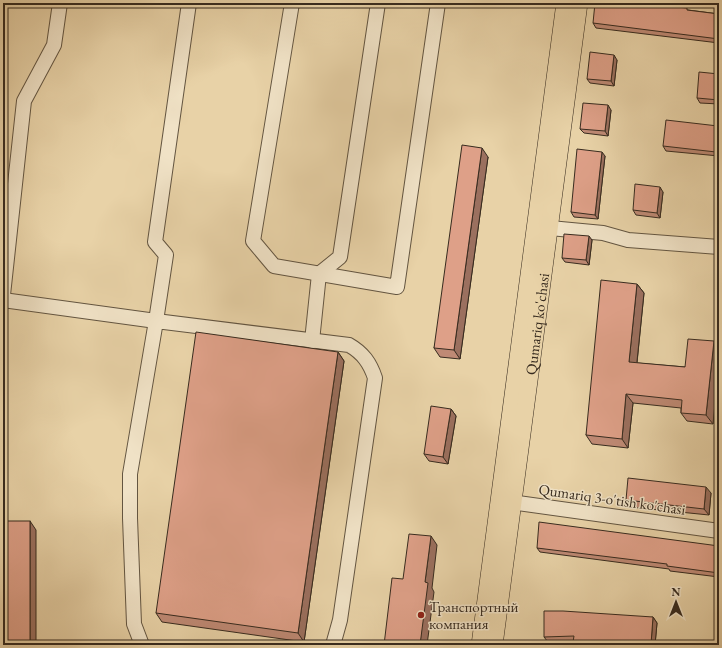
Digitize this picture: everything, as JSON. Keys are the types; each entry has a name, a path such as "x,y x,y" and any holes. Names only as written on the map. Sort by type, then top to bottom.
{"main road":[{"name":"Qumariq ko'chasi","path":"480,645 496,574 506,501 565,3"},
{"name":"Qumariq ko'chasi","path":"506,501 550,228 579,3"},
{"name":"Qumariq ko'chasi","path":"494,645 496,574"}],"street":[{"path":"3,295 24,101 54,46 60,3"},
{"path":"142,645 134,624 130,474 166,255 155,242 190,3"},
{"path":"292,3 253,241 274,266 396,287 438,3"},
{"path":"312,341 320,274 340,257 378,3"},
{"path":"550,228 602,232 628,240 719,247"},
{"path":"3,300 349,345 365,357 375,378 340,620 333,645"},
{"name":"Qumariq 3-o'tish ko'chasi","path":"506,501 719,531"}],"building":[{"path":"595,3 638,3 687,8 687,10 719,14 719,39 593,23"},
{"path":"590,52 614,55 611,81 587,79"},
{"path":"699,72 719,74 719,100 697,98"},
{"path":"583,103 608,105 605,131 580,129"},
{"path":"666,120 718,126 716,152 663,146"},
{"path":"462,145 482,148 454,350 434,348"},
{"path":"577,149 602,152 595,215 571,212"},
{"path":"635,184 660,187 657,213 633,210"},
{"path":"564,234 589,236 586,260 562,258"},
{"path":"601,280 637,284 629,362 685,367 688,339 714,341 706,415 681,413 682,400 626,394 622,439 586,435"},
{"path":"196,332 338,352 298,633 156,613"},
{"path":"431,406 451,409 443,457 424,454"},
{"path":"628,478 706,487 704,509 626,500"},
{"path":"3,521 30,521 30,645 3,645"},
{"path":"539,522 719,546 719,573 667,566 667,564 537,548"},
{"path":"409,534 431,536 425,582 428,583 420,645 384,645 392,578 403,579"},
{"path":"544,611 653,617 651,644 614,642 614,645 597,645 573,642 574,636 544,637"}],"place":[{"name":"Транспортный компания","path":"421,615"}]}
